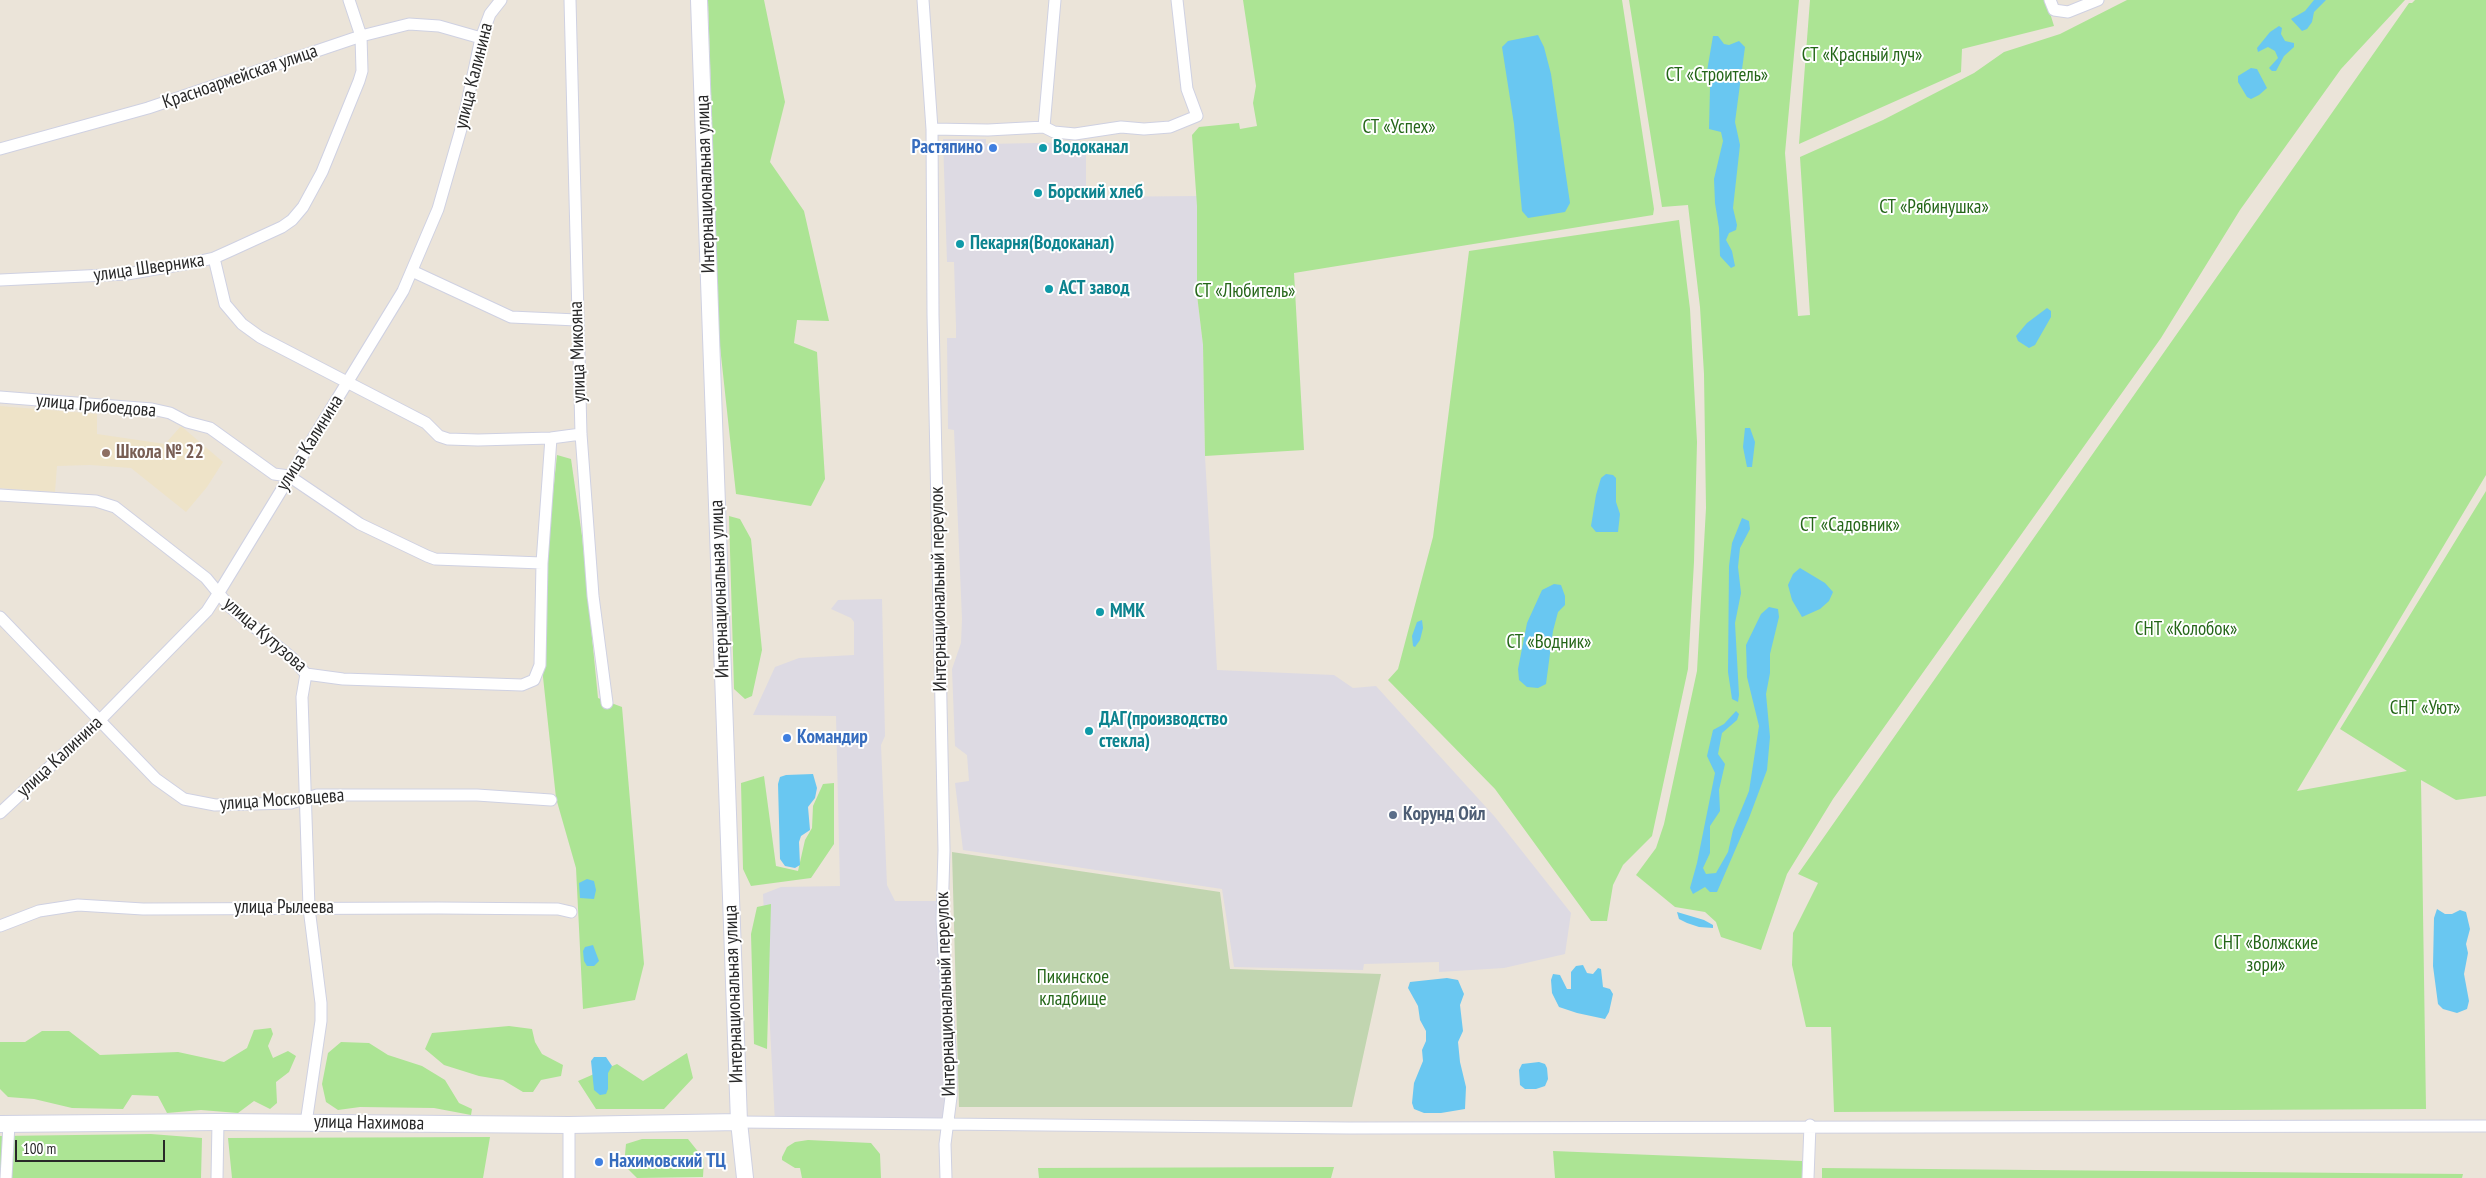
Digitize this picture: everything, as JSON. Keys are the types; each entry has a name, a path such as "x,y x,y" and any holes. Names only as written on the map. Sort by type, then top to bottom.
{"main road":[{"name":"Интернациональная улица","path":"699,0 738,1122 744,1178"},
{"name":"улица Нахимова","path":"4,1124 218,1122 569,1125 738,1122"}],"street":[{"path":"214,258 282,227 303,207 322,172 362,71 361,36 349,0"},
{"name":"улица Калинина","path":"0,813 100,720 207,611 218,594 397,303 438,209 463,122 481,38 490,14 501,0"},
{"name":"улица Микояна","path":"570,0 581,434 593,596 607,703"},
{"name":"Интернациональный переулок","path":"923,0 932,128 932,314 944,850 942,918 951,1067 951,1096 947,1122 946,1178"},
{"path":"1044,127 1055,0"},
{"path":"932,128 988,130 1044,127 1054,132 1075,134 1121,127 1144,129 1170,127 1197,116 1187,88 1177,0"},
{"path":"2050,0 2054,10 2061,12 2078,9 2098,0"},
{"name":"Красноармейская улица","path":"0,149 148,108 361,36 409,24 427,24 481,38"},
{"name":"улица Шверника","path":"0,280 128,274 214,258 224,304 236,320 260,336 426,423 439,436 448,439 551,438 581,434"},
{"path":"412,271 511,317 577,320"},
{"name":"улица Грибоедова","path":"0,397 152,409 170,413 187,422 210,428 274,474 289,476 360,524 427,556 435,559 542,562"},
{"name":"улица Кутузова","path":"0,495 96,501 115,507 206,578 230,608 292,658 306,674 343,679 431,683 493,685 529,683 538,676 540,665 542,562 551,438"},
{"name":"улица Московцева","path":"0,617 156,779 184,799 215,805 291,802 317,795 477,795 551,800"},
{"path":"306,674 302,697 309,908 321,1003 321,1021 306,1123"},
{"name":"улица Рылеева","path":"0,926 39,911 78,905 142,909 558,909 571,912"},
{"path":"217,1178 218,1122"},
{"path":"738,1122 947,1122 1349,1128 2486,1126"},
{"path":"4,1124 6,1178"},
{"path":"569,1125 569,1178"},
{"path":"1808,1178 1810,1126"}],"shaded area":[{"path":"943,139 986,139 986,144 1086,142 1086,195 1092,197 1197,196 1197,295 1203,345 1205,456 1217,670 1334,675 1353,688 1376,686 1495,817 1571,913 1565,954 1504,968 1439,972 1439,962 1364,964 1363,970 1234,967 1222,889 963,850 955,783 969,781 967,755 955,746 952,669 961,643 962,619 954,430 948,429 947,338 956,338 956,326 954,262 947,262"},
{"name":"Школа № 22","path":"0,406 97,414 97,434 165,444 181,426 223,462 207,487 186,512 131,468 90,465 57,466 55,492 0,488"},
{"path":"882,599 885,736 881,745 887,885 895,901 943,901 947,1122 775,1123 763,894 781,887 840,886 836,716 753,715 775,667 799,658 854,655 854,622 851,618 831,609 838,600"}],"green space":[{"path":"708,0 764,0 785,102 770,162 804,211 829,321 797,320 794,343 817,352 825,479 811,506 736,494 719,337"},
{"name":"СТ «Успех»","path":"1243,0 1622,0 1654,209 1653,215 1294,273 1304,450 1205,456 1203,345 1197,295 1197,206 1192,135 1199,127 1239,123 1240,129 1257,126 1253,103 1256,86"},
{"name":"СТ «Садовник»","path":"1629,0 1799,0 1785,153 1798,316 1810,315 1800,157 1883,120 1974,73 2004,52 2060,34 2127,0 2405,0 2341,69 2240,210 2161,338 1833,799 1787,874 1761,950 1721,937 1716,922 1705,912 1675,907 1636,875 1656,848 1664,824 1697,671 1706,508 1704,374 1700,307 1688,205 1662,207"},
{"name":"СТ «Красный луч»","path":"1810,0 2046,0 2054,26 1962,49 1961,72 1799,144"},
{"path":"2415,0 2486,0 2486,475 2297,791 2407,771 2340,729 2486,491 2486,796 2456,800 2421,780 2426,1109 1834,1112 1831,1027 1806,1027 1792,965 1793,933 1818,883 1798,874 2409,3"},
{"name":"СТ «Водник»","path":"1679,220 1690,309 1697,442 1694,562 1688,669 1652,836 1623,865 1613,885 1607,921 1591,921 1495,789 1388,680 1398,669 1433,537 1469,251"},
{"path":"557,455 571,459 582,536 598,698 622,707 644,964 635,1000 583,1009 576,868 556,798 543,677 546,561"},
{"path":"729,516 740,519 751,539 762,650 752,696 745,699 734,689"},
{"path":"764,776 776,866 798,871 805,840 812,828 813,806 823,784 834,783 834,844 811,878 751,886 743,869 741,783"},
{"name":"Пикинское кладбище","path":"952,852 1220,892 1230,969 1381,974 1352,1107 959,1107"},
{"path":"771,904 767,1049 754,1044 751,934 757,907"},
{"path":"509,1026 532,1029 535,1042 542,1054 563,1065 561,1076 541,1080 533,1092 523,1092 503,1080 479,1076 444,1065 425,1049 432,1033"},
{"path":"271,1028 273,1034 268,1046 273,1058 288,1051 296,1056 289,1072 276,1082 277,1103 270,1109 254,1101 238,1113 201,1110 167,1113 158,1096 132,1095 123,1109 72,1108 34,1099 8,1097 0,1089 0,1042 25,1042 42,1031 69,1031 100,1055 178,1052 224,1062 247,1048 254,1030"},
{"path":"341,1042 369,1043 388,1055 422,1066 445,1080 459,1103 472,1109 471,1115 434,1108 360,1107 338,1110 326,1102 322,1084 328,1053"},
{"path":"687,1053 693,1078 664,1109 596,1109 578,1081 617,1064 643,1081"},
{"path":"151,1134 202,1138 201,1178 0,1178 0,1136"},
{"path":"490,1137 483,1178 232,1178 228,1138"},
{"path":"642,1139 688,1139 704,1159 703,1177 637,1178 624,1165 626,1144"},
{"path":"808,1140 871,1143 880,1154 881,1178 802,1178 800,1168 795,1168 782,1160 782,1157 787,1147 795,1142"},
{"path":"1553,1151 1802,1161 1803,1178 1555,1178"},
{"path":"1334,1167 1331,1178 1039,1178 1038,1168"},
{"path":"1822,1168 2463,1174 2462,1178 1822,1178"}],"water":[{"path":"2314,0 2326,0 2314,12 2312,22 2307,29 2302,31 2291,19 2305,11"},
{"path":"2279,26 2282,28 2281,34 2285,41 2294,43 2294,47 2284,56 2276,71 2272,71 2269,68 2278,58 2275,51 2268,47 2258,52 2257,48 2270,32"},
{"path":"1538,35 1544,47 1551,74 1570,203 1565,212 1528,218 1522,211 1514,124 1502,47 1508,41"},
{"path":"1713,36 1718,36 1724,44 1729,45 1739,41 1745,47 1735,122 1740,145 1733,208 1737,225 1736,230 1729,233 1726,240 1732,251 1735,266 1731,268 1720,256 1719,228 1715,203 1714,179 1723,141 1721,132 1709,129 1710,88 1707,71"},
{"path":"2251,68 2257,69 2267,88 2251,99 2247,97 2238,82 2238,76"},
{"path":"2047,308 2051,311 2051,317 2035,345 2029,348 2018,341 2016,336 2027,323"},
{"path":"1745,428 1750,428 1755,442 1752,467 1747,467 1743,447"},
{"path":"1606,474 1613,475 1616,478 1616,502 1620,514 1618,532 1596,532 1591,526 1596,495 1601,478"},
{"path":"1742,518 1749,521 1750,529 1740,548 1738,567 1741,593 1735,623 1738,702 1732,699 1728,672 1729,566 1732,543"},
{"path":"1800,568 1825,583 1833,592 1829,601 1820,609 1802,617 1792,600 1788,585 1793,574"},
{"path":"1554,584 1561,585 1565,596 1565,605 1558,612 1553,631 1546,684 1538,688 1527,687 1519,680 1518,669 1527,623 1542,590"},
{"path":"1769,607 1778,609 1779,617 1770,654 1770,673 1766,694 1770,737 1767,770 1749,818 1717,892 1710,892 1705,887 1693,894 1690,888 1697,863 1715,773 1707,756 1713,730 1724,724 1736,711 1739,714 1737,720 1722,733 1718,754 1725,764 1719,790 1720,811 1710,826 1710,853 1703,868 1706,874 1716,873 1728,852 1733,830 1749,791 1759,726 1747,677 1746,645 1761,614"},
{"path":"1422,620 1423,628 1420,640 1415,647 1413,646 1412,636 1417,622"},
{"path":"813,774 817,788 815,798 808,807 810,830 801,836 799,842 800,865 795,868 785,866 780,859 778,784 780,777"},
{"path":"587,879 594,881 596,890 594,899 580,898 579,883"},
{"path":"2437,909 2445,914 2452,914 2460,910 2466,912 2470,929 2466,944 2468,953 2464,974 2469,1001 2467,1009 2457,1013 2443,1009 2438,1004 2433,966 2434,918"},
{"path":"1677,912 1704,920 1713,925 1713,928 1699,927 1687,923 1679,919"},
{"path":"593,945 599,961 594,966 587,966 584,961 583,951 585,947"},
{"path":"1583,965 1587,973 1593,974 1598,968 1601,969 1603,987 1610,989 1613,994 1609,1012 1605,1019 1559,1007 1552,993 1551,980 1553,974 1560,975 1567,989 1571,989 1571,972 1576,966"},
{"path":"1447,978 1458,980 1464,994 1460,1005 1463,1031 1458,1042 1460,1062 1466,1087 1465,1109 1441,1113 1424,1113 1414,1109 1412,1103 1414,1083 1423,1061 1422,1050 1426,1041 1426,1031 1420,1020 1418,1006 1408,988 1410,982"},
{"path":"594,1057 606,1057 612,1066 608,1073 608,1089 606,1094 600,1095 594,1090 591,1061"},
{"path":"1539,1062 1545,1064 1547,1068 1548,1079 1545,1086 1536,1089 1525,1089 1520,1085 1519,1070 1522,1064"}],"place":[{"name":"Растяпино","path":"993,148"},
{"name":"Водоканал","path":"1043,148"},
{"name":"Борский хлеб","path":"1038,193"},
{"name":"Пекарня(Водоканал)","path":"960,244"},
{"name":"АСТ завод","path":"1049,289"},
{"name":"Школа № 22","path":"106,453"},
{"name":"ММК","path":"1100,612"},
{"name":"ДАГ(производство стекла)","path":"1089,731"},
{"name":"Командир","path":"787,738"},
{"name":"Корунд Ойл","path":"1393,815"},
{"name":"Нахимовский ТЦ","path":"599,1162"}],"park label":[{"name":"СТ «Строитель»","path":"1717,76"},
{"name":"СТ «Рябинушка»","path":"1934,208"},
{"name":"СТ «Любитель»","path":"1245,292"},
{"name":"СНТ «Колобок»","path":"2186,630"},
{"name":"СНТ «Уют»","path":"2425,709"},
{"name":"СНТ «Волжские зори»","path":"2266,955"}]}
